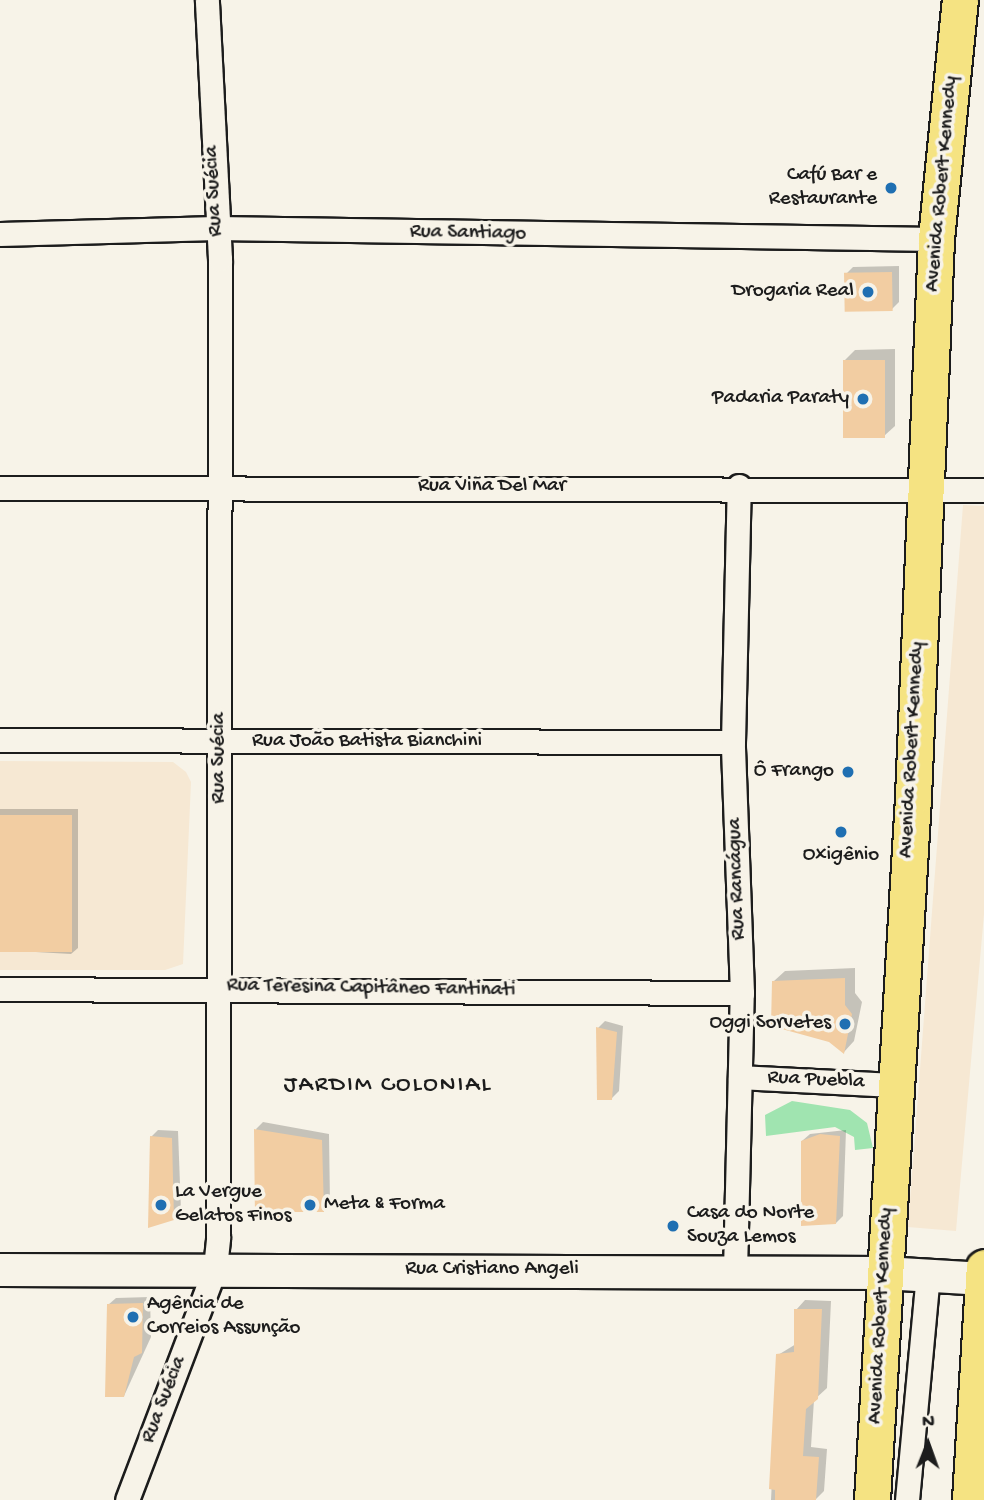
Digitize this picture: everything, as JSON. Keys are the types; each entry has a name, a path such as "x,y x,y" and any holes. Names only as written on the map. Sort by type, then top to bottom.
{"main road":[{"name":"Avenida Robert Kennedy","path":"872,1500 892,1085 913,797 923,487 936,239 960,0"},
{"path":"970,1500 984,1275"}],"street":[{"name":"Rua Suécia","path":"127,1500 215,1268 219,987 220,489 216,228 207,0"},
{"name":"Rua Santiago","path":"0,234 216,228 936,239"},
{"name":"Rua Viña Del Mar","path":"0,488 739,486 984,489"},
{"name":"Rua Rancágua","path":"735,1271 742,993 733,742 739,486"},
{"name":"Rua João Batista Bianchini","path":"0,740 733,742"},
{"name":"Rua Teresina Capitâneo Fantinati","path":"0,989 219,987 742,993"},
{"name":"Rua Puebla","path":"740,1077 892,1085"},
{"name":"Rua Cristiano Angeli","path":"0,1270 215,1268 984,1275"},
{"name":"Avenida Robert Kennedy","path":"907,1500 928,1273"}],"shaded area":[{"path":"963,505 984,506 984,914 956,1231 908,1227"},
{"path":"0,761 173,762 186,772 191,782 183,964 165,970 0,970"}],"green space":[{"path":"792,1101 850,1110 867,1123 873,1148 855,1150 854,1137 835,1127 766,1136 765,1115"}],"building":[{"name":"Drogaria Real","path":"892,272 893,311 845,312 844,273"},
{"name":"Padaria Paraty","path":"843,360 885,360 885,438 843,438"},
{"path":"0,815 72,815 72,952 0,952"},
{"path":"845,978 845,1005 852,1014 844,1054 829,1042 771,1026 772,981"},
{"path":"596,1027 617,1032 612,1100 597,1100"},
{"path":"254,1129 322,1140 324,1212 283,1212 283,1221 255,1221"},
{"path":"820,1134 840,1136 836,1224 801,1226 801,1141"},
{"path":"150,1136 172,1138 174,1220 148,1228"},
{"path":"143,1303 142,1353 134,1357 124,1397 105,1397 107,1304"},
{"path":"794,1309 822,1309 818,1399 806,1409 803,1456 819,1457 816,1500 775,1500 775,1490 769,1489 776,1354 794,1352"}],"place":[{"name":"Cafú Bar e Restaurante","path":"891,188"},
{"name":"Drogaria Real","path":"868,292"},
{"name":"Padaria Paraty","path":"863,399"},
{"name":"Ô Frango","path":"848,772"},
{"name":"Oxigênio","path":"841,832"},
{"name":"Oggi Sorvetes","path":"845,1024"},
{"name":"La Vergue Gelatos Finos","path":"161,1205"},
{"name":"Meta & Forma","path":"310,1205"},
{"name":"Casa do Norte Souza Lemos","path":"673,1226"},
{"name":"Agência de Correios Assunção","path":"133,1317"}],"district":[{"name":"JARDIM COLONIAL","path":"388,1086"}]}
